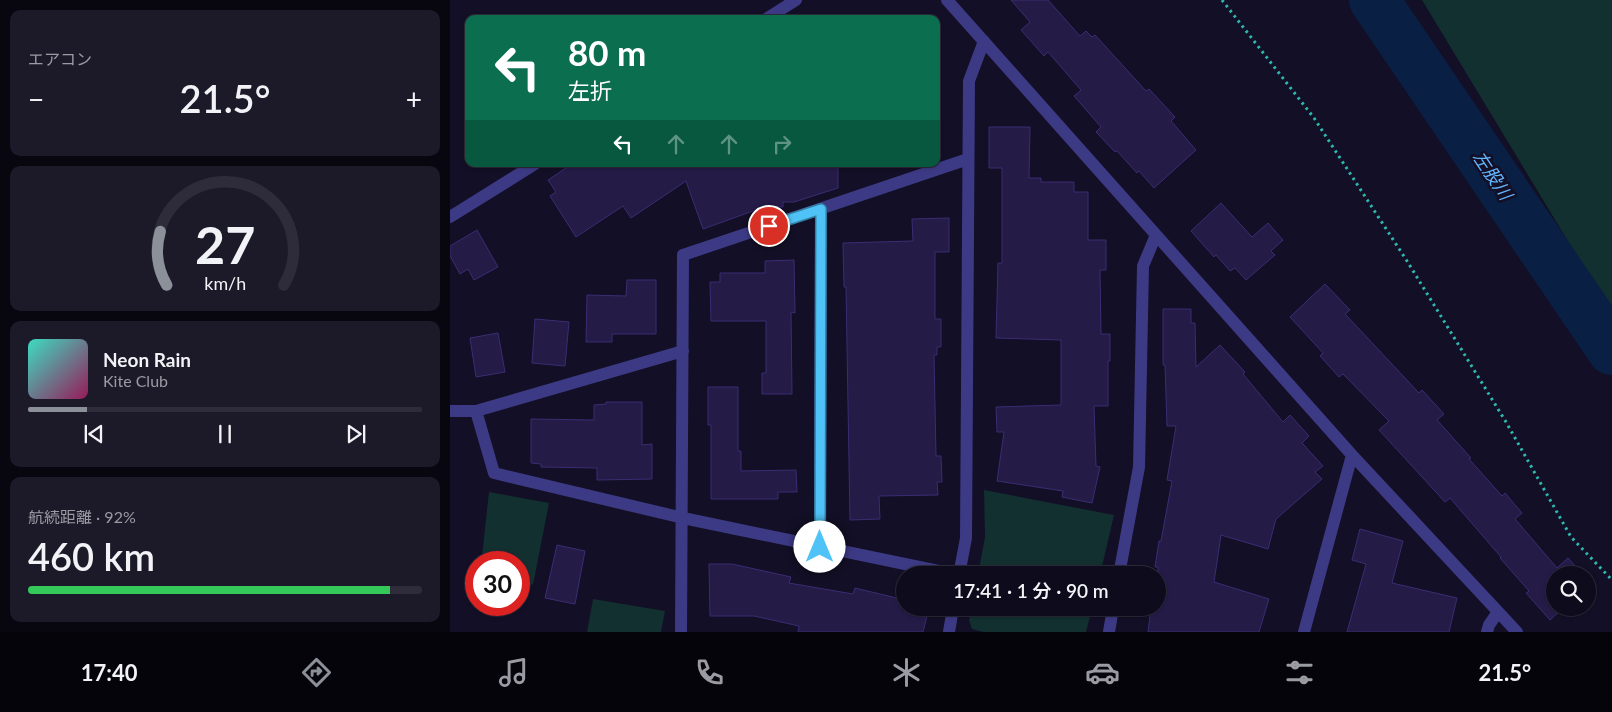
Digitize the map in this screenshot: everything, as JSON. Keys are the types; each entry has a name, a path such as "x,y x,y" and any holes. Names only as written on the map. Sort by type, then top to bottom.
{"street":[{"path":"772,15 796,0"},
{"path":"947,0 1352,455 1517,632"},
{"path":"961,566 966,538 969,81 984,42"},
{"path":"681,632 683,255 968,159"},
{"path":"450,217 530,167"},
{"path":"820,547 821,209"},
{"path":"1121,566 1139,468 1143,266 1156,236"},
{"path":"450,411 476,412 683,351"},
{"path":"476,412 494,473 683,518 914,566"},
{"path":"1304,632 1352,455"},
{"path":"1487,632 1489,625 1498,612"},
{"path":"949,632 952,616"},
{"path":"1109,632 1112,616"}],"path":[{"path":"1222,0 1314,118 1407,261 1491,397 1571,537 1612,580"}],"green space":[{"path":"1422,0 1612,0 1612,314"},
{"path":"984,490 1114,515 1102,566 980,566 985,537"},
{"path":"489,492 549,503 533,585 530,583 530,551 483,551"},
{"path":"593,599 665,611 661,632 587,632"},
{"path":"970,616 1090,616 1086,632 983,632 972,629 969,620"}],"building":[{"path":"1011,0 1048,0 1080,36 1086,31 1092,37 1095,35 1146,91 1149,89 1175,117 1171,121 1196,150 1154,188 1139,171 1137,173 1096,132 1101,127 1074,96 1081,90 1048,52 1044,56 1021,30 1030,22"},
{"path":"989,127 1030,127 1029,178 1041,178 1041,182 1074,182 1074,192 1088,192 1088,240 1106,240 1106,270 1100,270 1101,334 1110,334 1108,406 1094,406 1096,466 1100,467 1092,503 1062,497 1063,491 997,481 1004,432 997,432 996,407 1061,405 1061,340 996,338 998,263 1002,263 1002,168 989,168"},
{"path":"568,167 838,167 838,188 794,202 783,202 783,207 764,207 703,229 686,181 631,218 623,206 576,237 550,196 556,192 548,180"},
{"path":"1221,203 1252,237 1268,223 1283,240 1271,251 1275,255 1246,280 1235,268 1230,271 1216,255 1214,257 1191,231"},
{"path":"949,218 949,252 935,252 935,319 941,319 941,347 937,347 937,355 934,355 936,456 941,456 942,482 937,482 938,495 879,496 880,519 850,520 846,287 844,287 843,243 913,241 912,219"},
{"path":"477,230 498,267 474,280 468,269 460,274 450,256 450,246"},
{"path":"794,260 795,313 791,312 792,394 762,394 762,373 766,373 766,321 711,321 710,282 720,282 720,273 765,273 765,261"},
{"path":"627,280 656,280 656,334 612,334 612,342 586,342 587,295 626,296"},
{"path":"1325,284 1350,310 1345,314 1419,393 1422,390 1444,414 1437,420 1502,496 1505,493 1522,513 1515,519 1555,566 1546,566 1546,616 1526,593 1529,591 1450,498 1445,502 1379,430 1389,421 1343,374 1339,377 1320,356 1323,353 1290,317"},
{"path":"1163,309 1191,309 1191,323 1195,323 1196,367 1220,345 1245,372 1243,374 1283,422 1290,415 1309,436 1302,443 1323,466 1315,472 1322,479 1276,519 1268,549 1221,535 1214,582 1269,599 1259,632 1148,632 1150,616 1166,616 1166,566 1155,566 1172,481 1167,480 1176,426 1167,426 1165,365 1163,365"},
{"path":"535,319 569,322 565,366 532,363"},
{"path":"498,333 505,372 476,377 470,338"},
{"path":"708,387 738,387 738,451 741,451 741,471 796,470 797,492 778,492 778,499 711,499 711,425 708,425"},
{"path":"606,402 642,402 642,445 652,444 652,479 597,480 597,468 541,467 541,464 531,463 531,419 594,420 594,405 606,404"},
{"path":"1360,529 1403,541 1392,583 1457,598 1449,632 1347,632 1366,564 1352,560"},
{"path":"557,545 585,551 575,604 545,598"},
{"path":"1568,558 1575,566 1559,566"},
{"path":"709,564 732,564 791,577 789,583 853,594 855,588 896,598 896,616 927,616 923,632 798,632 799,626 754,616 710,616"},
{"path":"1546,616 1554,616 1550,620"}],"waterway":[{"name":"左股川","path":"1374,0 1612,350"}],"route":[{"path":"769,226 821,209 820,547"}]}
